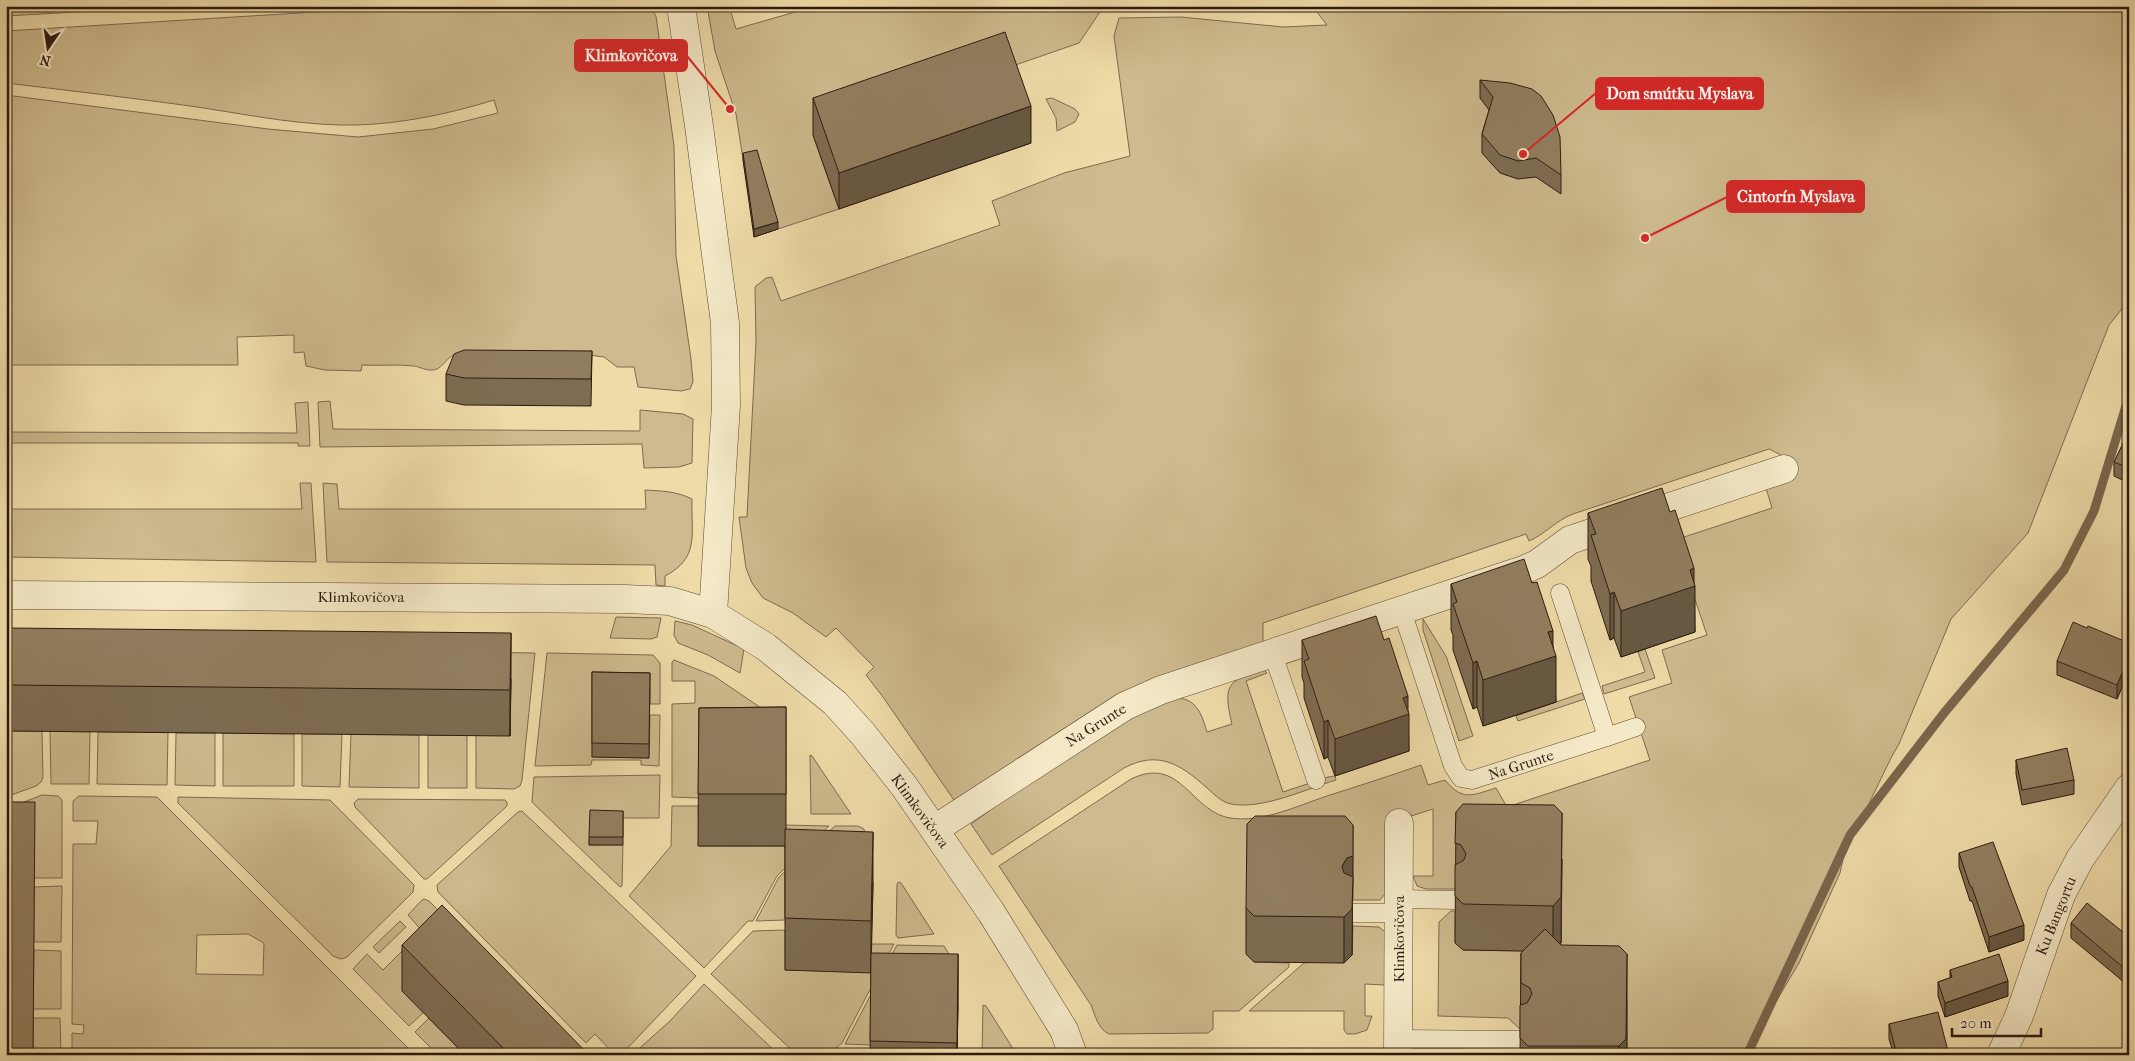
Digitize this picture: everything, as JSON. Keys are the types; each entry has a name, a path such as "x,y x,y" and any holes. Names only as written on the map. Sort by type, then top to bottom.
{"street":[{"path":"681,6 699,126 724,322 726,405 713,614"},
{"name":"Na Grunte","path":"935,829 1125,706 1161,690 1538,564 1570,540 1784,469"},
{"name":"Klimkovičova","path":"6,595 625,599 670,601 713,614 766,646 835,703 863,734 935,829 1033,976 1064,1030 1073,1055"},
{"name":"Ku Bangortu","path":"2001,1055 2018,1016 2061,895 2080,859 2129,788"},
{"name":"Klimkovičova","path":"1398,1047 1399,823"}],"lane":[{"path":"1560,593 1607,737 1636,727"},
{"name":"Na Grunte","path":"1402,611 1453,766 1458,775 1464,780 1477,779 1607,737"},
{"path":"1273,654 1316,780"},
{"path":"1352,913 1455,900"},
{"path":"1398,1047 1521,1040"}],"shaded area":[{"path":"6,6 182,6 6,16"},
{"path":"414,6 647,6 651,8 656,16 674,146 676,256 691,359 693,382 690,389 681,391 638,387 634,367 617,367 604,357 573,353 466,352 454,355 440,367 433,370 408,365 362,365 361,371 325,370 306,366 304,352 294,353 294,335 237,337 238,365 6,365 6,95 268,129 358,137 433,129 498,113 494,100 438,115 380,124 321,124 6,83 6,31"},
{"path":"707,6 729,6 736,29 816,6 1104,6 1079,43 813,135 839,209 778,229 750,204 736,114 715,51"},
{"path":"1312,6 2129,6 2129,300 2109,325 2028,533 1951,619 1899,744 1844,855 1840,873 1799,963 1765,1020 1751,1055 1627,1055 1627,1000 1619,992 1521,1030 1508,1018 1438,1016 1439,922 1451,911 1455,911 1455,942 1463,950 1523,951 1561,943 1562,859 1553,851 1455,889 1426,889 1417,886 1413,876 1433,876 1433,809 1386,824 1385,894 1380,900 1353,900 1353,871 1254,962 1289,963 1289,967 1239,1011 1213,1011 1213,1029 1208,1033 1109,1034 1105,1032 1097,1021 1091,1005 999,866 1131,779 1148,773 1162,774 1174,779 1216,813 1230,818 1242,819 1279,813 1421,765 1428,785 1445,780 1457,792 1468,795 1496,788 1507,807 1650,760 1629,697 1672,683 1662,650 1707,635 1675,540 1772,508 1766,488 1789,479 1781,455 1769,449 1573,514 1529,541 1526,534 1263,623 1263,643 1148,681 1116,695 954,800 866,675 874,667 836,628 826,637 793,613 763,598 752,583 746,568 739,517 747,517 756,341 755,287 766,278 772,277 781,301 1000,225 992,201 1064,173 1130,156 1114,36 1119,18 1181,17 1283,27 1327,25"},
{"path":"1052,98 1075,109 1079,114 1075,122 1057,131 1056,118 1046,99"},
{"path":"330,401 333,429 640,431 640,410 683,414 693,419 692,463 679,467 644,468 642,444 320,447 318,402"},
{"path":"308,402 310,446 298,446 298,443 6,443 6,432 297,433 295,403"},
{"path":"300,483 311,483 316,562 6,557 6,509 302,509"},
{"path":"323,483 337,484 339,509 646,509 645,490 669,492 692,499 691,544 689,553 684,561 665,576 665,586 656,585 655,565 327,562"},
{"path":"616,617 661,618 657,637 651,639 610,638"},
{"path":"1423,619 1446,656 1473,736 1459,741 1423,630"},
{"path":"675,621 692,625 744,649 740,673 708,655 678,643 674,635"},
{"path":"6,646 57,646 8,731 42,731 43,777 36,786 6,797"},
{"path":"1645,649 1655,678 1604,694 1602,686 1645,672 1638,652"},
{"path":"459,652 535,653 522,780 520,786 514,789 476,788 476,735"},
{"path":"547,653 653,655 660,663 660,704 650,704 650,688 593,687 592,757 649,758 650,715 660,715 659,766 641,765 641,760 592,760 591,765 535,766"},
{"path":"674,660 714,676 767,712 698,798 672,797 672,704 695,703 695,681 672,681 672,662"},
{"path":"1264,670 1267,673 1246,681 1283,792 1328,777 1335,776 1336,780 1270,801 1243,805 1231,804 1221,800 1178,766 1158,760 1148,760 1124,768 992,855 971,824 1044,772 1111,729 1167,701 1184,699 1193,704 1200,712 1207,732 1232,724 1228,701 1230,686 1242,677"},
{"path":"1582,693 1585,699 1518,721 1516,716"},
{"path":"50,731 90,732 89,784 51,784"},
{"path":"98,732 168,732 167,785 97,784"},
{"path":"176,733 215,733 215,786 175,785"},
{"path":"223,733 294,734 294,786 223,786"},
{"path":"302,734 342,734 340,787 302,786"},
{"path":"351,734 419,735 419,788 349,787"},
{"path":"428,735 467,735 467,788 428,788"},
{"path":"810,755 812,756 851,814 811,814"},
{"path":"660,775 659,818 591,818 589,845 623,845 622,886 620,887 532,802 534,777"},
{"path":"42,795 58,796 62,800 62,878 34,878 6,809"},
{"path":"79,796 157,797 415,1055 72,1055 72,1033 83,1034 84,1025 72,1024 73,844 96,844 98,821 73,821 73,801","holes":["248,934 264,943 263,975 196,974 197,935"]},
{"path":"178,797 330,800 414,885 413,892 347,957 341,959 333,956 178,803"},
{"path":"358,799 505,800 507,806 427,879 424,879 355,807 354,803"},
{"path":"672,806 698,806 699,846 785,846 785,825 829,826 777,876 753,921 748,921 704,968 629,896 671,846"},
{"path":"522,811 696,976 621,1055 615,1055 595,1034 586,1043 438,892 437,885 518,812"},
{"path":"835,826 858,826 864,829 873,884 785,920 756,921 779,877"},
{"path":"898,882 901,883 934,934 898,938 896,935"},
{"path":"62,886 61,942 34,942 34,887"},
{"path":"424,899 429,901 484,956 409,1026 353,969 367,954 383,970 422,931 408,915"},
{"path":"400,921 406,927 379,953 373,947"},
{"path":"1353,926 1379,927 1385,932 1385,985 1365,984 1365,1016 1372,1016 1367,1030 1355,1034 1347,1034 1344,1030 1344,1011 1249,1011 1304,963 1352,955"},
{"path":"785,930 785,970 871,972 871,944 894,944 842,1043 827,1055 797,1055 711,974 753,931"},
{"path":"897,945 944,946 958,969 958,1006 919,1005 871,1045 845,1044"},
{"path":"34,950 61,951 61,1009 33,1009"},
{"path":"704,984 779,1055 632,1055 670,1021"},
{"path":"983,1005 986,1006 1017,1055 982,1055"},
{"path":"33,1018 60,1018 61,1055 33,1055"},
{"path":"429,1018 465,1055 438,1055 415,1032"},
{"path":"1421,1050 1520,1051 1520,1055 1439,1055 1439,1052 1417,1052"}],"building":[{"path":"1005,32 1031,106 839,173 813,98"},
{"path":"1480,80 1510,83 1532,89 1541,96 1553,115 1560,137 1561,175 1536,158 1518,161 1500,155 1482,134 1493,97"},
{"path":"757,150 778,222 754,229 743,153"},
{"path":"464,350 592,351 591,379 464,378 446,374 454,354"},
{"path":"2129,431 2129,468 2114,462"},
{"path":"1662,488 1670,512 1675,510 1694,568 1690,570 1695,586 1621,611 1614,592 1610,594 1591,535 1596,534 1588,513"},
{"path":"1524,559 1532,583 1537,582 1553,631 1548,632 1556,656 1483,680 1477,661 1473,663 1453,604 1457,602 1451,584"},
{"path":"1376,616 1384,640 1389,638 1408,696 1403,698 1409,714 1335,739 1328,720 1324,722 1304,661 1309,659 1302,640"},
{"path":"2073,622 2087,628 2088,626 2129,643 2129,676 2122,673 2117,685 2057,661"},
{"path":"7,628 511,633 510,690 8,685"},
{"path":"592,672 650,673 649,744 592,743"},
{"path":"786,707 786,794 698,794 699,708"},
{"path":"2067,748 2074,780 2022,790 2016,760"},
{"path":"6,802 35,802 33,1055 6,1055"},
{"path":"1463,804 1554,805 1562,813 1561,897 1553,906 1463,904 1455,896 1455,865 1464,860 1466,854 1461,845 1455,843 1456,812"},
{"path":"590,810 623,811 623,837 589,837"},
{"path":"1255,816 1345,816 1353,825 1353,856 1347,858 1342,866 1344,873 1353,877 1352,909 1344,917 1254,916 1246,908 1247,824"},
{"path":"785,829 873,832 871,921 785,918"},
{"path":"1993,842 2024,925 1989,937 1959,853"},
{"path":"2087,903 2129,937 2129,965 2125,969 2071,923"},
{"path":"442,905 589,1055 510,1055 402,945"},
{"path":"1545,929 1561,945 1619,946 1627,954 1626,1039 1619,1046 1528,1046 1520,1038 1520,1005 1527,1003 1532,994 1530,988 1521,983 1521,953"},
{"path":"871,953 958,954 957,1043 870,1041"},
{"path":"1999,954 2008,981 1945,1003 1938,982 1952,977 1950,970"},
{"path":"1938,1012 1949,1055 1897,1055 1889,1024"}],"waterway":[{"path":"1747,1055 1850,835 1944,713 2064,570 2094,511 2129,396"}],"place":[{"name":"Klimkovičova","path":"730,109"},
{"name":"Dom smútku Myslava","path":"1523,154"},
{"name":"Cintorín Myslava","path":"1645,238"}]}
